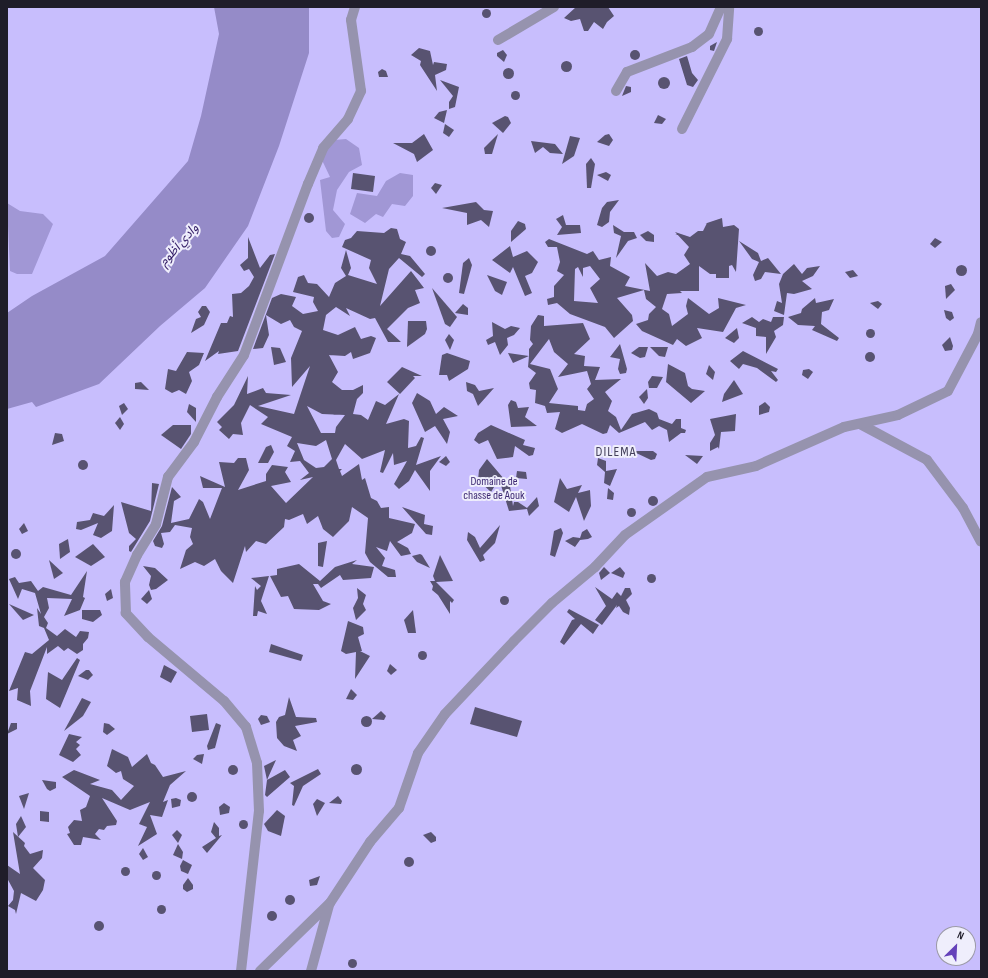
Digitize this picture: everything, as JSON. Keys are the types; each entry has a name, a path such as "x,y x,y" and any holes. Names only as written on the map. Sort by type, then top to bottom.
{"street":[{"path":"241,971 259,811 257,763 246,727 224,701 148,637 126,613 125,582 137,555 156,524 168,477 194,442 217,398 244,355 308,184 324,148 348,119 361,92 351,20 355,7"},
{"path":"498,40 554,7"},
{"path":"616,91 627,72 692,46 709,34 721,7"},
{"path":"682,129 727,39 729,7"},
{"path":"260,971 330,903 370,842 398,808 418,753 445,714 552,603 595,567 626,535 707,477 756,466 804,443 844,427 898,415 948,391 978,334 981,322"},
{"path":"860,424 926,460 963,508 981,542"},
{"path":"311,971 330,903"}],"green space":[{"name":"Domaine de chasse de Aouk","path":"7,7 981,7 981,971 7,971"}],"shaded area":[{"path":"346,139 359,148 362,165 349,172 337,190 333,210 345,224 339,237 332,238 326,231 320,180 330,177 321,158 334,140"},
{"path":"400,173 413,175 413,196 405,206 392,204 383,217 376,214 365,223 350,214 357,193 377,196 386,181"},
{"path":"7,203 20,211 43,214 53,224 32,274 17,274 10,271"}],"water":[{"name":"وادي أظوم","path":"214,7 309,7 309,53 279,146 248,226 205,288 160,326 99,384 36,407 32,402 7,409 7,313 32,296 105,256 188,161 201,116 219,34"}],"building":[{"path":"576,7 608,7 614,16 607,22 603,29 594,22 588,31 584,31 580,19 571,21 564,18"},
{"path":"484,9 488,9 490,13 488,17 484,17 482,15 482,11"},
{"path":"758,26 763,31 758,36 753,31"},
{"path":"717,42 714,51 710,50 710,46"},
{"path":"419,48 430,51 433,65 434,62 447,64 446,70 435,75 437,91 420,65 421,61 411,55"},
{"path":"503,50 507,55 504,62 497,56 497,53"},
{"path":"635,50 640,55 635,60 630,55"},
{"path":"687,56 692,73 698,80 693,87 687,85 679,59"},
{"path":"564,61 568,61 570,62 570,70 564,71 561,68 561,64"},
{"path":"506,68 510,68 512,69 512,77 506,78 503,75 503,71"},
{"path":"382,69 386,71 388,77 379,77 378,72"},
{"path":"666,77 669,78 669,88 662,89 659,88 658,81 659,78"},
{"path":"440,80 459,87 455,107 449,109 449,102 453,96"},
{"path":"626,86 631,87 631,92 622,96"},
{"path":"515,90 520,95 515,100 510,95"},
{"path":"447,110 444,123 434,118 439,112"},
{"path":"658,115 666,119 662,124 654,123"},
{"path":"505,116 508,117 511,123 503,133 492,123"},
{"path":"445,124 454,130 449,137 443,133"},
{"path":"424,134 433,150 417,162 414,154 393,143 412,143"},
{"path":"498,134 492,154 485,154 484,148"},
{"path":"609,134 613,140 609,146 597,142 605,135"},
{"path":"570,136 580,138 574,156 562,164"},
{"path":"531,141 555,144 563,154 550,153 543,147 535,153"},
{"path":"591,158 595,164 591,188 587,188 586,164"},
{"path":"606,172 611,175 608,181 597,175"},
{"path":"353,173 375,176 373,192 351,189"},
{"path":"435,183 442,185 436,194 431,188"},
{"path":"619,200 610,212 609,222 602,227 597,225 602,208 607,202"},
{"path":"476,202 484,210 493,211 489,227 481,220 467,225 467,213 442,208"},
{"path":"309,213 314,218 309,223 304,218"},
{"path":"563,215 566,225 580,225 581,233 557,235 562,227 556,219"},
{"path":"722,218 723,227 734,225 739,229 736,272 732,265 729,266 729,278 716,278 716,274 710,274 699,266 699,291 680,291 682,293 667,294 662,309 669,314 672,326 688,314 686,306 688,298 709,314 719,308 718,298 746,305 736,308 723,332 697,328 702,338 686,346 677,339 673,345 642,331 636,324 648,320 649,314 656,307 646,299 644,290 617,298 632,315 633,321 614,338 605,327 570,314 557,303 548,305 547,299 554,297 554,286 564,275 557,271 560,262 557,247 548,247 545,242 549,239 587,254 593,251 599,260 611,257 610,266 630,277 625,286 650,291 645,263 657,276 668,272 676,274 690,264 684,255 689,247 675,232 690,237 698,231 703,231 707,223","holes":["590,266 600,279 590,288 598,303 574,301 575,269 578,267 583,277 583,268"]},
{"path":"518,221 525,224 526,229 511,242 511,231"},
{"path":"613,225 624,232 634,232 637,238 628,241 616,258 621,236 614,233"},
{"path":"391,228 397,229 400,239 406,242 401,254 410,256 425,274 422,277 399,258 389,269 380,306 411,271 424,288 415,290 420,303 408,308 387,329 401,342 388,342 375,318 370,319 346,308 350,316 336,307 326,315 323,330 338,335 355,327 361,339 371,336 376,338 370,353 353,359 351,352 345,356 329,355 338,372 332,382 342,390 353,390 363,385 363,393 357,399 353,414 361,415 368,420 376,401 385,405 399,394 386,424 404,419 409,421 408,448 416,446 421,437 424,438 416,465 441,456 430,471 430,491 415,470 409,481 399,489 394,484 407,461 394,465 393,453 383,473 380,472 385,450 362,459 345,444 336,460 339,469 342,469 340,471 342,476 359,464 362,480 365,478 371,498 377,501 381,508 389,507 389,518 415,524 412,533 397,542 408,548 411,554 401,556 390,541 387,551 376,547 385,558 382,566 395,570 396,577 388,577 370,562 365,553 368,518 352,507 349,521 333,537 323,529 318,516 307,524 303,514 289,520 285,519 284,527 266,544 256,541 246,552 245,546 233,583 221,571 215,559 204,566 195,562 180,569 186,550 193,544 190,537 192,528 175,525 170,532 161,533 164,544 162,548 155,546 153,541 162,526 172,487 181,497 174,501 171,523 189,519 199,499 203,502 210,519 222,488 203,488 200,476 225,487 219,462 234,463 238,458 246,458 249,470 238,490 266,481 266,474 272,465 288,467 285,472 291,482 271,486 286,503 313,477 300,480 309,473 300,461 290,462 295,451 287,446 292,437 261,424 268,417 250,405 241,423 243,435 233,434 229,439 219,430 222,427 217,422 234,405 248,376 247,394 263,388 266,393 291,395 258,406 294,414 310,366 292,387 291,358 302,331 294,327 290,320 281,324 266,315 269,335 263,348 253,349 272,298 281,294 296,297 292,306 303,314 318,311 313,302 314,297 293,292 298,277 304,275 308,283 317,284 329,297 335,283 346,276 341,268 346,250 351,268 348,275 377,284 369,268 371,260 342,247 345,240 351,238 357,231 384,233","holes":["307,406 322,414 345,415 336,427 335,433 321,433","326,440 332,459 324,467 316,468 304,460 297,443 316,446"]},
{"path":"648,231 654,235 654,242 646,241 640,235"},
{"path":"248,237 260,268 270,255 275,254 238,351 218,354 219,351 205,361 221,323 227,323 230,316 233,317 232,294 241,293 249,286 254,277 249,269 244,271 240,265 248,258"},
{"path":"935,238 942,242 935,248 930,244"},
{"path":"739,241 758,253 761,261 768,258 781,274 765,272 761,279 755,281 753,275 759,262 752,259"},
{"path":"429,246 433,246 435,247 435,255 429,256 426,253 426,249"},
{"path":"510,246 513,257 527,251 538,262 532,273 525,276 532,293 525,296 513,267 510,273 492,260"},
{"path":"469,258 472,265 464,294 459,293 463,263"},
{"path":"794,264 802,274 807,268 820,266 813,276 802,281 812,289 794,294 787,293 784,315 774,311 777,301 782,303 779,284 783,274"},
{"path":"961,264 965,266 967,270 965,274 961,276 957,274 955,270 957,266"},
{"path":"853,270 858,276 850,278 845,272"},
{"path":"446,273 450,273 452,274 452,282 446,283 443,280 443,276"},
{"path":"487,275 507,282 502,295 495,291"},
{"path":"951,284 955,290 946,299 945,286"},
{"path":"432,288 457,317 450,327 445,324"},
{"path":"815,298 816,303 834,299 829,310 822,312 821,324 839,338 837,341 812,330 815,326 798,325 788,317 801,313 802,309"},
{"path":"878,301 882,304 878,309 870,303"},
{"path":"463,304 468,308 468,315 455,313"},
{"path":"202,306 206,306 210,312 204,325 191,333 196,319 201,317 198,312"},
{"path":"944,310 952,312 954,318 950,321 946,318"},
{"path":"538,315 544,316 544,326 583,323 590,339 574,354 585,356 584,366 600,367 595,380 621,379 605,392 612,401 608,411 616,417 621,430 632,414 649,409 657,413 659,419 672,424 676,419 681,419 681,428 686,430 685,433 681,433 669,442 667,430 659,426 652,430 645,422 619,433 610,425 607,433 603,434 582,424 562,433 555,429 560,412 547,413 545,406 535,403 536,390 530,389 529,383 536,373 528,367 529,349 533,344 530,340 531,326","holes":["549,339 554,352 568,364 558,377 587,371 591,384 587,389 594,399 587,404 585,411 578,410 578,406 549,403 558,389 550,369 530,364"]},
{"path":"752,317 759,322 763,319 771,322 773,317 784,317 783,325 774,331 776,337 766,354 766,337 756,336 756,328 742,323"},
{"path":"408,321 426,321 427,329 425,334 407,347"},
{"path":"492,322 505,329 511,326 520,328 514,335 507,338 508,345 500,355 495,342 488,345 486,340 493,336"},
{"path":"737,328 739,338 734,343 725,338"},
{"path":"868,329 872,329 874,333 872,337 868,337 866,335 866,331"},
{"path":"449,334 454,340 450,350 445,340"},
{"path":"950,337 953,346 952,350 945,351 942,345"},
{"path":"620,344 627,369 626,373 620,374 618,369 620,359 610,357"},
{"path":"271,347 280,348 286,362 274,365"},
{"path":"639,347 648,347 645,357 640,358 631,353"},
{"path":"650,347 668,347 665,357 659,356"},
{"path":"743,351 778,369 776,372 771,371 778,380 776,382 757,368 743,364 739,369 730,361"},
{"path":"187,352 204,353 199,365 189,372 192,381 186,394 179,390 172,393 165,389 168,369 176,371"},
{"path":"868,352 872,352 875,357 872,362 868,362 865,359 865,355"},
{"path":"447,353 470,361 468,369 449,381 447,375 439,375 442,355"},
{"path":"508,353 529,356 513,363"},
{"path":"668,364 685,373 688,386 692,389 705,391 691,403 666,382"},
{"path":"709,365 715,372 713,380 706,374"},
{"path":"402,367 422,376 413,376 415,378 400,394 387,382"},
{"path":"809,369 813,372 808,379 802,375 803,370"},
{"path":"652,376 663,377 657,388 649,388 648,382"},
{"path":"734,380 743,394 722,402 724,394"},
{"path":"141,382 149,390 135,389 135,383"},
{"path":"466,382 475,385 479,391 494,388 478,406 473,394 467,391"},
{"path":"647,389 648,398 644,404 639,397"},
{"path":"417,393 430,401 436,414 444,407 458,416 443,419 450,432 447,444 435,426 425,432 412,403"},
{"path":"511,400 516,402 518,408 529,407 525,417 537,426 511,427 508,405"},
{"path":"765,402 770,407 769,412 759,415 759,406"},
{"path":"124,403 128,409 122,415 119,406"},
{"path":"189,404 196,408 196,422 187,412"},
{"path":"736,414 735,431 721,432 719,449 718,447 710,451 710,443 715,435 710,419"},
{"path":"120,417 124,424 120,430 115,423"},
{"path":"173,425 191,425 191,434 181,449 161,435"},
{"path":"491,425 525,440 523,445 535,448 533,455 529,456 515,446 513,457 497,459 488,440 479,444 474,440 478,433"},
{"path":"55,433 62,434 64,441 52,445"},
{"path":"271,445 274,452 268,463 258,463 266,447"},
{"path":"632,451 653,451 657,454 655,459 651,460"},
{"path":"685,455 703,456 697,464"},
{"path":"446,456 450,462 446,466 439,462"},
{"path":"598,458 606,461 606,471 617,469 610,486 604,483 605,472 597,465"},
{"path":"487,459 510,486 513,506 514,502 518,502 527,508 537,497 539,506 529,516 527,509 509,511 499,479 491,492 478,480 479,470"},
{"path":"81,460 85,460 87,461 87,469 81,470 78,467 78,463"},
{"path":"517,471 526,472 527,479 516,478"},
{"path":"560,478 567,489 582,485 578,493 590,490 591,506 584,521 576,497 569,512 554,502"},
{"path":"152,483 159,484 150,521 131,552 129,551 129,546 136,539 129,533 121,502 151,511"},
{"path":"608,488 614,493 613,500 607,499"},
{"path":"653,496 658,501 653,506 648,501"},
{"path":"114,505 112,531 101,538 93,535 98,523 81,530 76,529 77,522 90,520 93,513 104,516"},
{"path":"402,507 425,515 424,524 433,526 432,535 426,534"},
{"path":"631,507 636,512 631,517 626,512"},
{"path":"24,523 28,531 22,534 19,529"},
{"path":"500,525 495,543 483,555 485,560 480,562 467,540 468,532 475,537 480,548"},
{"path":"561,528 563,533 555,557 550,555 554,531"},
{"path":"587,529 592,537 580,540 575,547 565,541 573,537 580,538 582,532"},
{"path":"68,539 70,552 60,559 59,544"},
{"path":"327,541 323,567 318,566 318,543"},
{"path":"93,544 105,557 91,566 75,557"},
{"path":"16,549 21,554 16,559 11,554"},
{"path":"420,554 430,568 417,562 412,556"},
{"path":"440,555 453,581 436,582 454,600 452,603 450,601 450,614 438,595 432,590 433,586 430,581 435,581 433,576"},
{"path":"49,560 63,573 54,579"},
{"path":"357,560 352,564 374,567 371,578 343,580 340,575 321,588 318,584 313,584 323,601 331,604 319,610 294,609 288,596 281,597 270,576 277,575 277,569 299,564 320,581 335,567"},
{"path":"143,566 155,568 168,580 156,589 151,590 149,585 151,576"},
{"path":"604,567 610,573 601,580 599,573"},
{"path":"620,567 625,573 623,578 611,573"},
{"path":"87,571 83,597 85,598 80,610 64,616 72,599 47,598 49,608 44,617 48,623 46,628 57,636 65,629 76,637 80,631 89,632 88,638 83,644 83,650 77,654 68,648 64,651 58,646 47,654 47,647 30,691 31,706 17,700 18,688 9,691 25,652 32,654 49,640 44,628 39,626 37,608 41,614 35,593 22,589 18,599 9,579 15,577 19,583 31,581 38,591 43,587 71,595"},
{"path":"651,573 656,578 651,583 646,578"},
{"path":"269,576 261,601 267,614 258,611 257,616 253,616 255,586 257,590 261,586 251,578"},
{"path":"595,587 612,599 617,592 621,596 625,588 630,588 632,594 626,600 630,608 629,615 623,612 619,606 616,608 617,605 602,625 595,620 606,606"},
{"path":"357,588 366,595 363,604 366,610 356,620 353,608 358,598"},
{"path":"111,589 113,598 107,601 105,594"},
{"path":"149,590 152,599 147,604 141,599"},
{"path":"504,595 509,600 504,605 499,600"},
{"path":"9,604 34,615 23,620"},
{"path":"569,609 599,625 593,634 581,624 564,645 560,642 572,620 575,619 567,612"},
{"path":"82,610 100,610 102,615 93,622 82,619"},
{"path":"413,610 416,633 408,633 404,620"},
{"path":"348,621 363,627 364,634 358,637 362,651 360,651 370,656 355,679 356,652 346,654 341,651"},
{"path":"271,644 303,655 301,661 269,652"},
{"path":"422,650 427,655 422,660 417,655"},
{"path":"77,658 80,660 60,708 46,699 48,672 62,680"},
{"path":"390,664 397,670 391,675 387,671"},
{"path":"164,665 177,672 171,683 160,677"},
{"path":"86,670 89,670 93,675 88,680 78,676"},
{"path":"351,689 357,695 353,700 346,699"},
{"path":"289,697 296,717 316,718 317,722 295,726 301,736 293,740 297,751 284,746 277,738 276,722 279,717 285,715"},
{"path":"82,698 91,702 83,716 64,731"},
{"path":"475,707 522,721 517,737 470,724"},
{"path":"381,711 386,716 384,720 372,719"},
{"path":"207,714 209,730 192,732 190,716"},
{"path":"261,715 267,716 270,722 261,725 258,719"},
{"path":"364,716 368,716 370,717 370,725 364,726 361,723 361,719"},
{"path":"11,723 17,723 17,729 7,734"},
{"path":"104,723 109,724 115,729 107,735 103,732"},
{"path":"216,723 221,725 215,748 208,750 207,746"},
{"path":"69,734 82,737 76,742 80,745 76,749 81,755 73,762 59,755"},
{"path":"112,749 128,757 132,767 147,754 151,763 155,765 163,777 186,771 170,785 163,802 168,800 162,817 150,815 157,834 138,846 147,827 139,824 150,802 130,810 102,798 117,821 116,825 107,826 104,830 99,829 95,834 101,840 83,837 81,845 74,845 67,834 70,833 68,827 74,820 82,821 80,810 86,807 90,796 62,777 74,770 100,780 90,784 112,790 121,800 134,786 123,779 121,771 116,773 107,766"},
{"path":"204,754 202,764 193,759 197,755"},
{"path":"276,760 267,780 264,766"},
{"path":"356,763 360,765 362,769 360,773 356,775 352,773 350,769 352,765"},
{"path":"233,765 238,770 233,775 228,770"},
{"path":"318,769 321,774 303,786 294,806 292,805 294,786 290,783"},
{"path":"285,770 290,777 267,797 265,795 267,780"},
{"path":"42,780 56,782 56,788 50,791 47,789"},
{"path":"190,792 194,792 197,797 194,802 190,802 187,799 187,795"},
{"path":"29,793 24,809 19,796"},
{"path":"338,796 342,801 341,804 329,803"},
{"path":"176,798 181,800 180,806 172,808 171,799"},
{"path":"317,799 325,803 317,816 313,804"},
{"path":"224,803 230,807 229,813 220,815 219,807"},
{"path":"277,810 285,816 281,836 268,831 264,824"},
{"path":"40,811 49,812 49,822 40,821"},
{"path":"21,816 26,827 18,837 16,824"},
{"path":"241,820 245,820 247,824 245,828 241,828 239,826 239,822"},
{"path":"214,822 219,828 219,836 222,835 207,853 202,847 216,838 211,832"},
{"path":"177,830 182,835 178,843 172,835"},
{"path":"13,832 25,843 24,846 30,854 43,850 42,858 33,868 45,880 43,890 36,901 21,893 16,914 15,910 8,906 13,900 14,891 7,878 7,865 20,874"},
{"path":"431,832 436,837 436,841 431,843 423,835"},
{"path":"178,844 183,852 182,859 173,855"},
{"path":"143,848 148,857 143,860 139,854"},
{"path":"407,857 411,857 413,858 413,866 407,867 404,864 404,860"},
{"path":"183,860 192,865 188,874 181,871 180,866"},
{"path":"125,866 130,871 125,876 120,871"},
{"path":"154,871 158,871 160,875 158,879 154,879 152,877 152,873"},
{"path":"320,876 317,885 310,886 309,880"},
{"path":"188,878 193,885 193,889 187,892 183,889 183,885"},
{"path":"288,895 292,895 294,896 294,904 288,905 285,902 285,898"},
{"path":"161,904 166,909 161,914 156,909"},
{"path":"270,911 274,911 276,912 276,920 270,921 267,918 267,914"},
{"path":"97,921 101,921 104,926 101,931 97,931 94,928 94,924"},
{"path":"350,959 354,959 356,963 354,967 350,967 348,965 348,961"}],"district":[{"name":"DILEMA","path":"616,452"}]}
